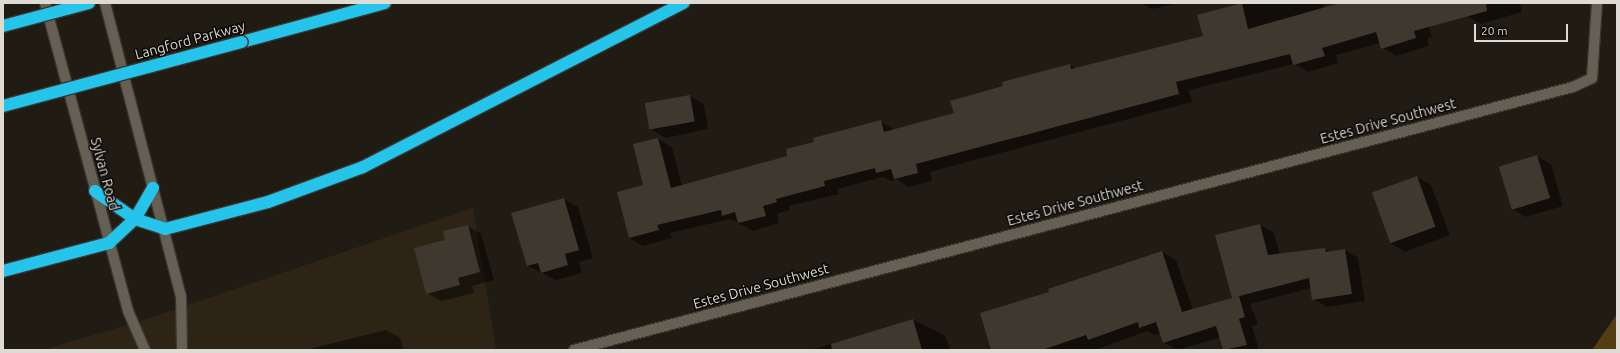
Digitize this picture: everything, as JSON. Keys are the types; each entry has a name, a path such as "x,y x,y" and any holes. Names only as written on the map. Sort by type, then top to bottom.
{"highway":[{"path":"3,26 89,3"},
{"name":"Langford Parkway","path":"3,106 385,3"},
{"path":"95,191 135,219 165,229 268,202 363,167 683,3"},
{"path":"3,271 109,243 135,219 153,188"}],"street":[{"name":"Sylvan Road","path":"45,3 128,311 145,350"},
{"path":"105,3 165,229 181,296 182,350"},
{"name":"Estes Drive Southwest","path":"574,350 1582,82 1592,78 1597,3"}],"shaded area":[{"path":"473,208 496,350 42,350 138,322"},
{"path":"1617,314 1617,350 1592,350"}],"building":[{"path":"1242,3 1248,29 1340,3 1486,3 1487,11 1414,31 1416,38 1381,49 1376,32 1322,48 1325,56 1293,65 1290,54 1176,82 1179,94 916,164 918,173 894,179 891,169 876,173 875,168 824,181 825,186 776,199 777,202 763,206 766,216 738,223 735,212 722,216 721,210 657,225 659,230 629,238 617,192 643,185 633,144 658,138 671,188 787,156 786,149 814,142 813,138 881,120 884,132 954,113 950,101 1003,86 1002,82 1070,64 1071,69 1203,36 1197,15"},
{"path":"690,95 695,122 649,130 645,103"},
{"path":"1537,155 1550,198 1512,210 1499,167"},
{"path":"1417,176 1435,227 1390,243 1372,192"},
{"path":"564,198 579,250 565,254 568,265 541,273 538,263 527,266 511,213"},
{"path":"1260,224 1268,255 1325,248 1326,252 1345,249 1352,294 1312,300 1309,278 1232,298 1215,235"},
{"path":"468,225 480,272 458,278 460,285 426,294 414,248 445,240 443,231"},
{"path":"1162,251 1182,312 1239,296 1245,317 1239,319 1247,345 1223,350 1216,326 1163,343 1156,322 1139,328 1138,322 1088,340 1086,335 1042,350 991,350 980,313 1049,292 1048,289"},
{"path":"913,319 922,350 832,350 831,344"}]}
